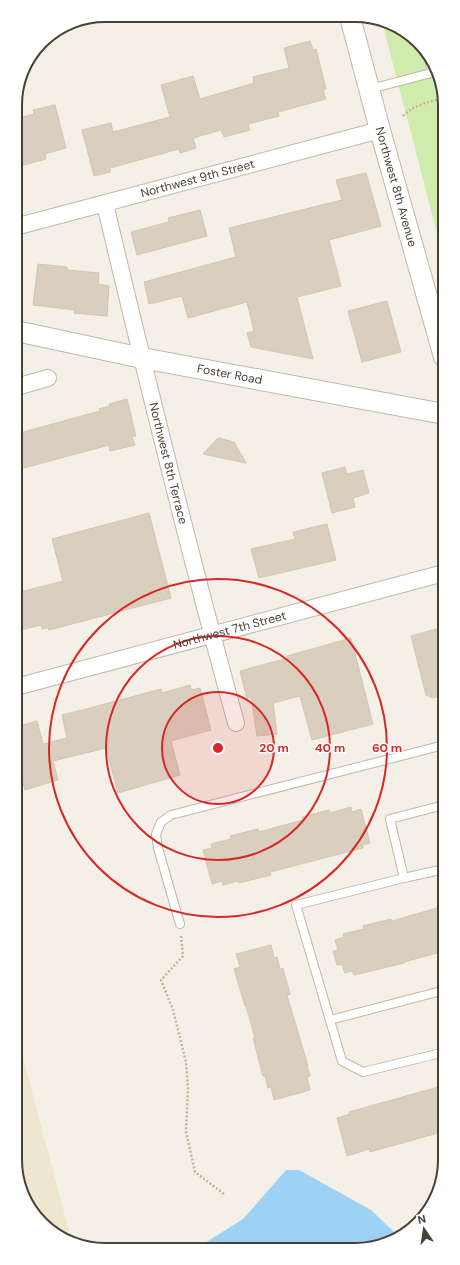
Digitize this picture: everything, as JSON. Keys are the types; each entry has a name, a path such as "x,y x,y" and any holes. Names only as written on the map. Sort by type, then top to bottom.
{"street":[{"name":"Northwest 8th Avenue","path":"351,22 438,337"},
{"name":"Northwest 9th Street","path":"22,226 380,130"},
{"name":"Northwest 8th Terrace","path":"105,204 142,358 236,723"},
{"name":"Foster Road","path":"22,332 142,358 438,413"},
{"path":"22,385 48,378"},
{"name":"Northwest 7th Street","path":"22,685 438,575"}],"lane":[{"path":"369,89 432,73"},
{"path":"180,924 158,848 156,834 162,822 171,815 438,747"},
{"path":"404,878 390,819 438,807"},
{"path":"438,870 296,905 342,1061 363,1072 438,1054"},
{"path":"330,1020 438,992"}],"path":[{"path":"403,116 413,108 438,100"},
{"path":"180,924 183,956 161,980 173,1010 186,1062 188,1088 186,1132 195,1172 224,1194"}],"shaded area":[{"path":"22,1053 70,1235 46,1219 36,1206 26,1187 22,1160"}],"green space":[{"path":"383,27 396,33 414,46 432,73 435,84 438,105 438,237"}],"water":[{"path":"286,1170 299,1170 371,1210 394,1233 376,1240 355,1243 205,1243 243,1219"}],"building":[{"path":"310,41 313,50 316,49 326,89 323,90 326,99 278,112 279,116 248,124 250,130 224,137 221,130 193,138 196,148 180,153 179,149 110,168 110,172 94,176 82,130 111,123 113,132 170,117 161,85 193,76 200,99 254,83 253,77 289,68 284,48"},
{"path":"55,105 66,148 45,154 46,159 22,165 22,117 34,114 33,110"},
{"path":"366,173 381,226 329,240 341,286 297,297 313,359 251,347 247,333 254,331 247,302 188,318 182,296 149,304 144,282 236,257 229,228 342,200 336,180"},
{"path":"200,210 207,236 137,255 131,232 169,222 168,218"},
{"path":"38,264 67,267 67,270 99,273 98,284 109,286 107,316 74,313 75,310 33,305"},
{"path":"387,301 401,352 362,362 348,311"},
{"path":"127,399 136,436 132,437 135,445 110,451 109,445 22,468 22,432 100,411 99,409 110,406 109,404"},
{"path":"218,438 234,442 246,463 203,454"},
{"path":"345,467 347,474 363,470 369,493 353,498 355,507 332,513 322,473"},
{"path":"149,513 171,598 49,630 48,628 42,629 41,625 22,630 22,591 63,581 52,539"},
{"path":"327,524 336,560 259,578 251,549 295,539 293,532"},
{"path":"438,629 438,696 432,698 426,695 411,636"},
{"path":"351,638 373,724 312,740 300,696 273,703 277,734 257,736 251,697 247,699 240,671 288,658 287,656"},
{"path":"190,685 191,690 200,688 211,730 171,741 180,775 118,793 106,748 53,761 58,780 25,790 22,780 22,725 37,721 43,744 67,738 62,715 161,689 162,693"},
{"path":"351,807 352,812 361,809 370,843 362,845 363,848 270,872 271,875 239,883 238,881 223,885 222,881 212,884 203,850 212,848 211,844 231,839 230,836 258,829 259,832 303,820 302,817 329,810 330,813"},
{"path":"438,908 438,953 404,963 354,975 352,971 345,973 342,964 337,965 333,951 338,950 335,940 344,937 343,934 364,929 363,926 391,919 392,921"},
{"path":"271,945 274,958 277,957 280,969 283,968 290,994 287,995 310,1076 307,1077 310,1090 274,1100 271,1087 268,1088 265,1076 263,1076 253,1038 255,1038 234,969 240,967 236,954"},
{"path":"438,1087 438,1133 370,1152 369,1149 347,1156 337,1118 350,1114 349,1112"}]}
